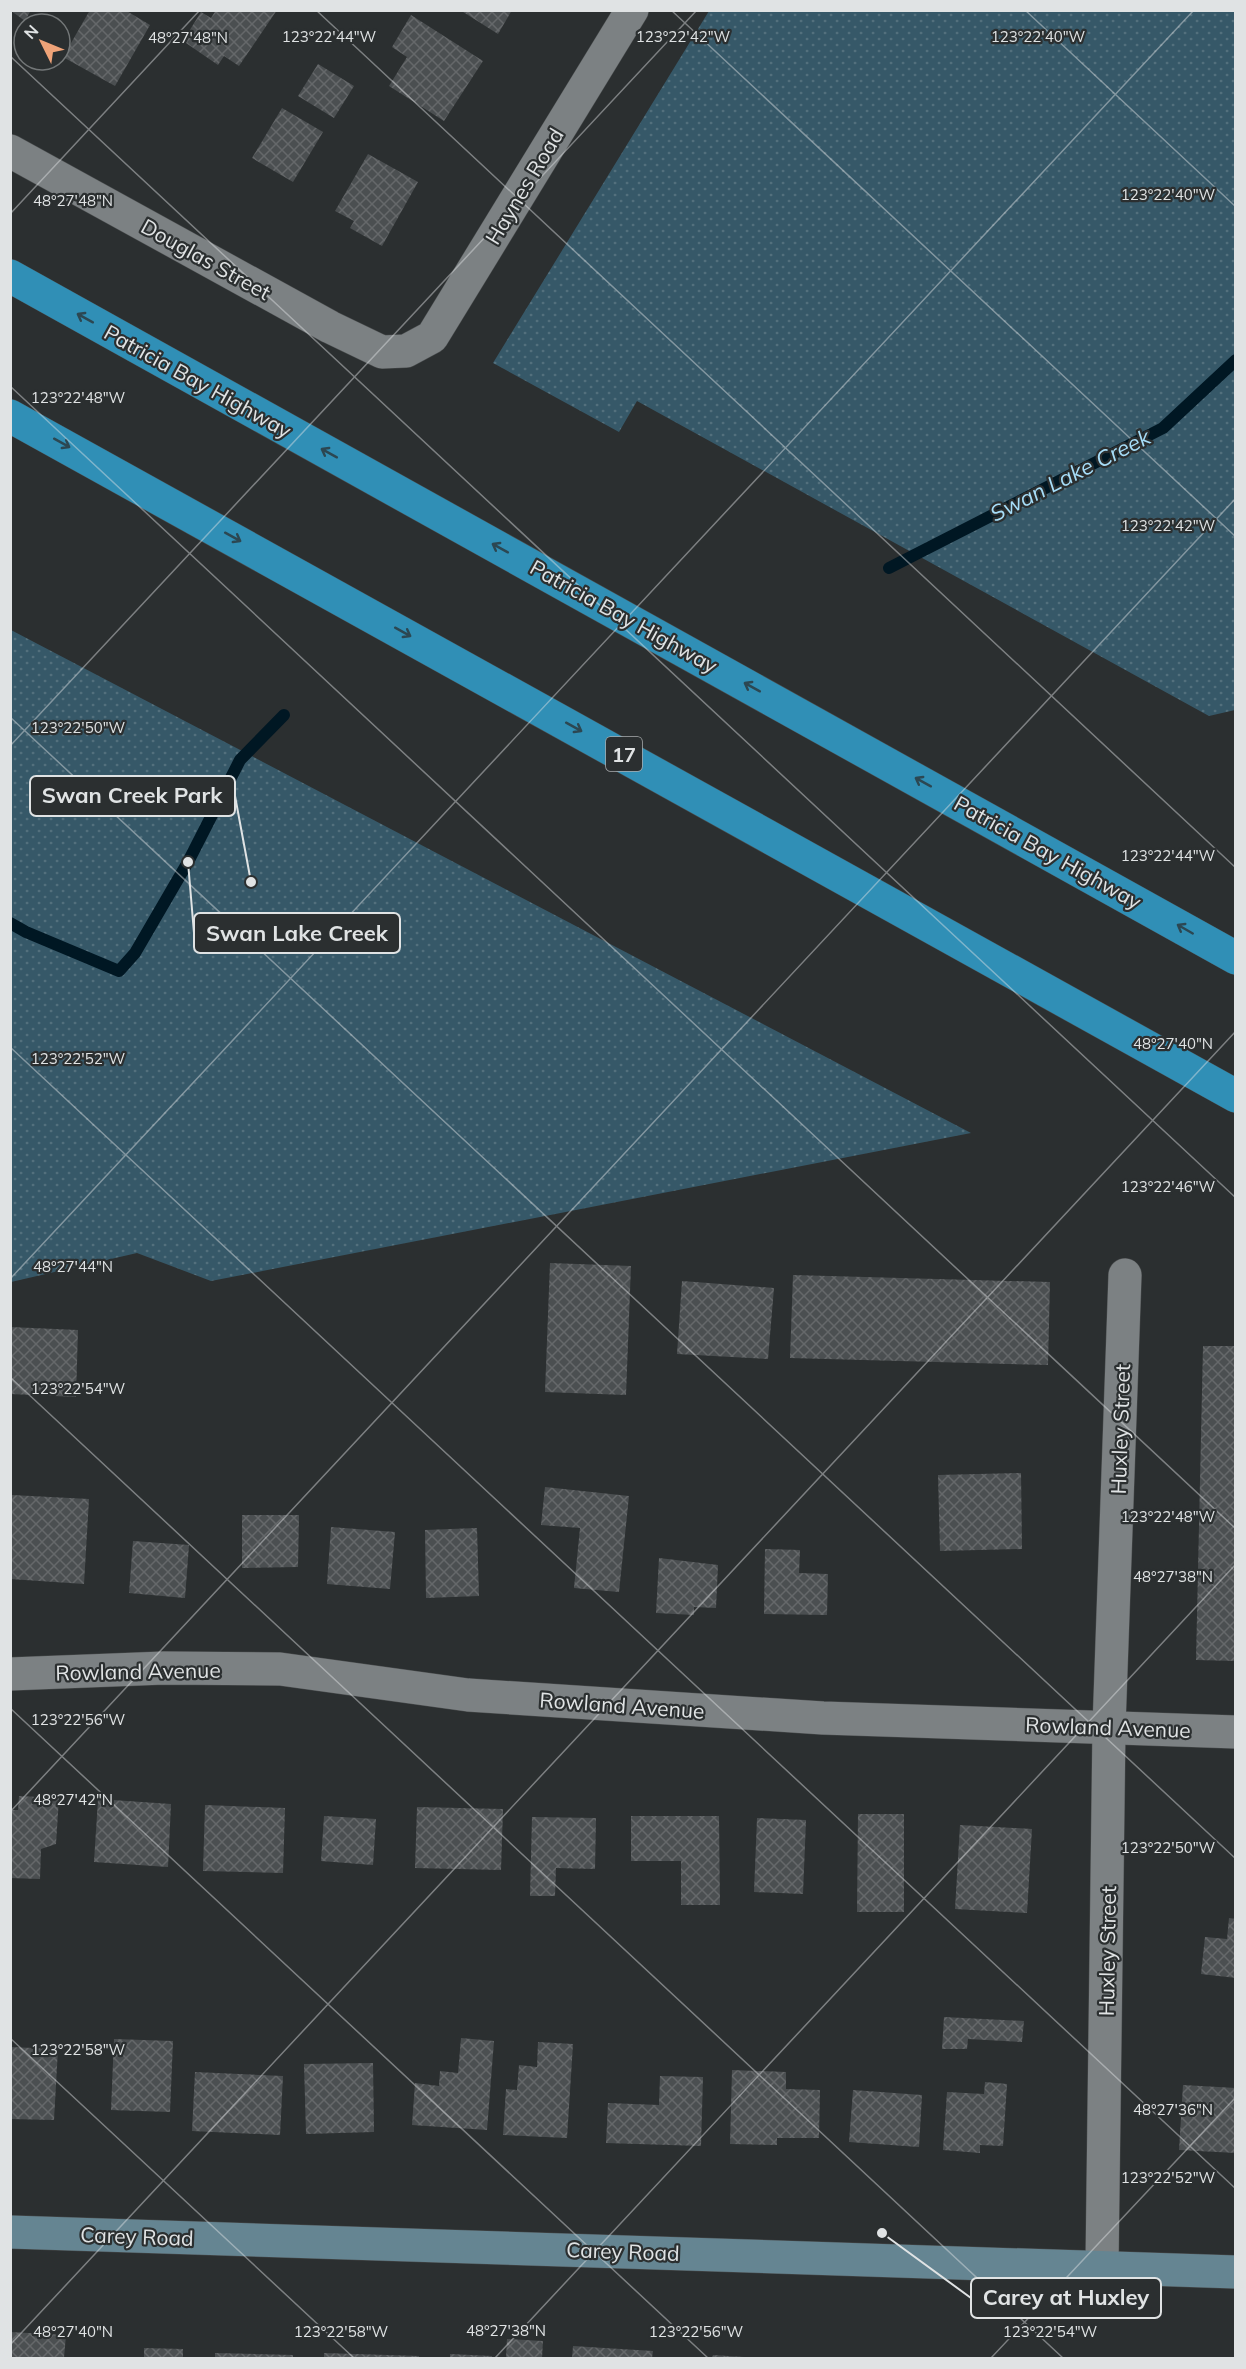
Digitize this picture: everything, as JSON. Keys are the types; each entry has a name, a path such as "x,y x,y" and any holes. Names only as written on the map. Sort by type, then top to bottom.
{"highway":[{"name":"Patricia Bay Highway","path":"10,276 1236,957"},
{"name":"17","path":"10,416 1236,1096"}],"street":[{"name":"Haynes Road","path":"406,351 432,337 632,10"},
{"name":"Douglas Street","path":"10,151 330,327 382,352 406,351"},
{"name":"Huxley Street","path":"1102,2266 1109,1727 1125,1275"},
{"name":"Rowland Avenue","path":"10,1674 164,1668 280,1670 468,1695 823,1718 1236,1732"},
{"name":"Carey Road","path":"10,2232 1236,2272"}],"shaded area":[{"path":"709,11 1235,11 1235,710 1209,716 637,401 619,432 493,363"},
{"path":"11,630 971,1133 211,1281 137,1253 11,1282"}],"building":[{"path":"10,10 31,10 30,12"},
{"path":"90,10 125,10 150,25 115,86 72,62 72,41"},
{"path":"216,10 277,10 239,66 224,56 218,65 183,41 201,12 211,18"},
{"path":"460,10 512,10 498,34"},
{"path":"411,15 483,61 444,121 389,86 407,57 392,47"},
{"path":"318,64 354,86 334,118 298,96"},
{"path":"282,108 323,132 293,182 252,158"},
{"path":"368,154 418,182 382,246 350,228 354,221 335,211"},
{"path":"550,1263 631,1266 626,1395 545,1392"},
{"path":"793,1275 1050,1282 1048,1365 790,1358"},
{"path":"682,1281 774,1288 768,1359 677,1354"},
{"path":"10,1327 78,1330 76,1397 10,1394"},
{"path":"1203,1346 1236,1346 1236,1661 1196,1660"},
{"path":"1021,1473 1022,1549 940,1551 938,1475"},
{"path":"545,1487 629,1496 619,1592 574,1588 580,1528 541,1525"},
{"path":"12,1495 89,1499 84,1584 10,1579"},
{"path":"242,1515 299,1515 298,1567 242,1568"},
{"path":"331,1527 395,1532 390,1589 327,1584"},
{"path":"477,1528 479,1596 426,1598 425,1530"},
{"path":"133,1541 189,1545 185,1598 129,1593"},
{"path":"765,1549 800,1550 799,1573 828,1574 827,1615 764,1614"},
{"path":"659,1558 718,1565 716,1608 694,1607 694,1615 656,1613"},
{"path":"19,1796 59,1798 56,1844 41,1849 40,1879 10,1878 10,1810 18,1810"},
{"path":"98,1799 171,1804 168,1867 94,1862"},
{"path":"205,1805 285,1808 283,1873 203,1871"},
{"path":"417,1807 503,1809 501,1870 415,1868"},
{"path":"858,1814 904,1814 904,1912 857,1912"},
{"path":"324,1816 376,1819 373,1865 321,1861"},
{"path":"631,1816 719,1816 720,1905 681,1905 681,1861 631,1861"},
{"path":"532,1817 596,1818 595,1869 556,1868 555,1896 530,1896"},
{"path":"757,1818 806,1820 803,1894 754,1892"},
{"path":"960,1825 1032,1829 1027,1913 955,1909"},
{"path":"1229,1918 1236,1919 1236,1978 1201,1974 1205,1937 1227,1939"},
{"path":"944,2017 1024,2021 1022,2042 968,2039 967,2049 942,2049"},
{"path":"461,2038 494,2041 487,2130 412,2125 415,2083 439,2086 440,2071 458,2073"},
{"path":"114,2039 173,2041 170,2112 111,2110"},
{"path":"538,2042 573,2044 567,2138 503,2135 506,2089 517,2090 519,2065 537,2067"},
{"path":"10,2047 58,2049 54,2120 10,2119"},
{"path":"373,2063 374,2132 306,2134 304,2064"},
{"path":"732,2070 786,2072 786,2089 820,2090 819,2138 777,2138 777,2145 730,2144"},
{"path":"195,2072 283,2076 280,2135 192,2131"},
{"path":"660,2076 703,2077 701,2146 606,2143 608,2103 659,2105"},
{"path":"985,2082 1007,2084 1003,2146 980,2145 980,2153 943,2150 947,2092 984,2094"},
{"path":"1183,2085 1236,2088 1236,2153 1179,2150"},
{"path":"853,2090 922,2095 919,2147 849,2142"},
{"path":"10,2332 66,2335 64,2358 10,2358"},
{"path":"507,2339 543,2341 542,2358 506,2358"},
{"path":"573,2346 653,2351 652,2358 572,2358"},
{"path":"144,2348 183,2349 183,2358 144,2358"},
{"path":"215,2353 293,2355 293,2358 215,2358"},
{"path":"324,2353 419,2356 419,2358 324,2358"},
{"path":"450,2354 492,2356 492,2358 450,2358"},
{"path":"713,2355 744,2357 744,2358 712,2358"}],"waterway":[{"name":"Swan Lake Creek","path":"889,568 1163,428 1236,360"},
{"name":"Swan Lake Creek","path":"10,923 119,971 135,953 188,862 240,760 284,715"}],"place":[{"name":"Swan Lake Creek","path":"188,862"},
{"name":"Swan Creek Park","path":"251,882"},
{"name":"Carey at Huxley","path":"882,2233"}]}
